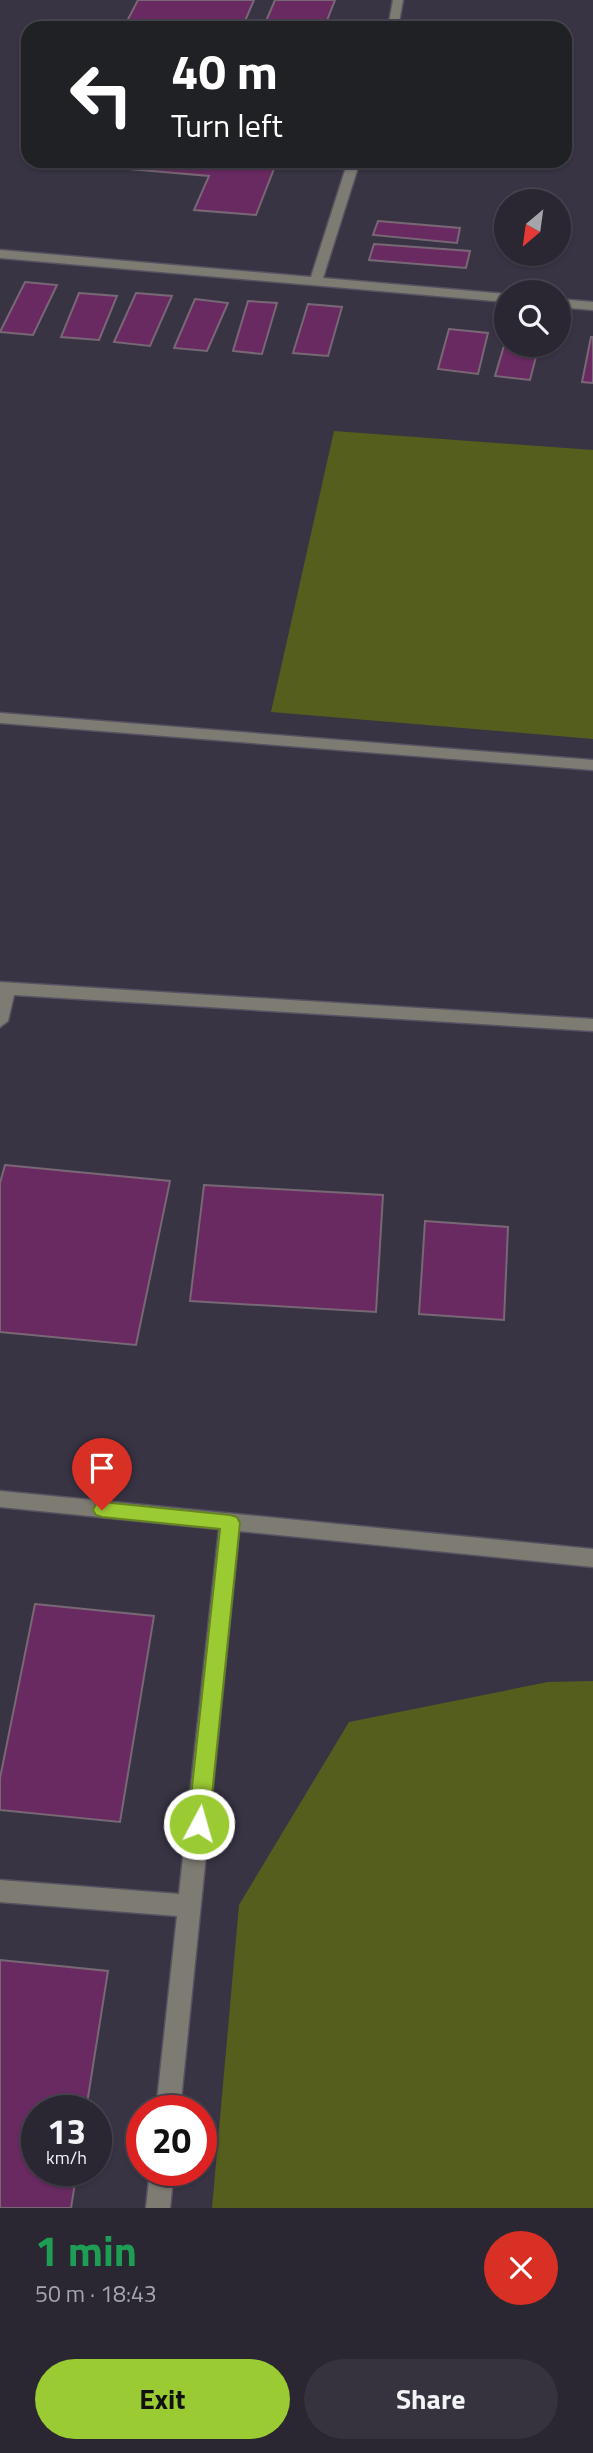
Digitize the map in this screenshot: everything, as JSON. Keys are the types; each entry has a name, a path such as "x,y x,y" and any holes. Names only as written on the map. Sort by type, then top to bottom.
{"lane":[{"path":"394,21 398,0"},
{"path":"316,282 352,168"},
{"path":"0,254 494,297"},
{"path":"571,304 593,306"},
{"path":"0,718 593,765"},
{"path":"0,1021 4,988 593,1025"},
{"path":"0,1499 593,1558"},
{"path":"170,2095 230,1523"},
{"path":"0,1891 190,1906"},
{"path":"158,2208 160,2186"}],"green space":[{"path":"334,431 593,450 593,739 271,712"},
{"path":"593,1681 593,2208 212,2208 214,2186 217,2186 217,2152 239,1905 349,1722 548,1682"}],"building":[{"path":"138,0 254,0 245,21 127,21"},
{"path":"275,0 335,0 327,21 266,21"},
{"path":"117,168 274,168 256,215 194,210 209,176"},
{"path":"378,221 460,228 457,243 373,235"},
{"path":"374,244 470,251 466,268 369,260"},
{"path":"25,282 57,285 33,335 0,332"},
{"path":"79,293 117,296 99,340 61,337"},
{"path":"136,293 172,296 150,346 114,342"},
{"path":"195,299 228,303 207,351 174,348"},
{"path":"248,301 277,303 262,354 233,351"},
{"path":"308,304 342,307 328,356 293,353"},
{"path":"449,329 488,333 478,374 438,369"},
{"path":"593,337 593,383 582,382"},
{"path":"501,357 536,357 530,380 495,376"},
{"path":"5,1165 170,1181 136,1345 0,1332 0,1183"},
{"path":"204,1185 383,1195 376,1312 190,1301"},
{"path":"425,1221 508,1227 504,1320 419,1314"},
{"path":"35,1604 154,1616 120,1822 0,1810 0,1778"},
{"path":"0,1960 108,1971 88,2095 21,2095 21,2186 74,2186 71,2208 0,2208"}],"route":[{"path":"102,1510 230,1523 199,1824"}]}
